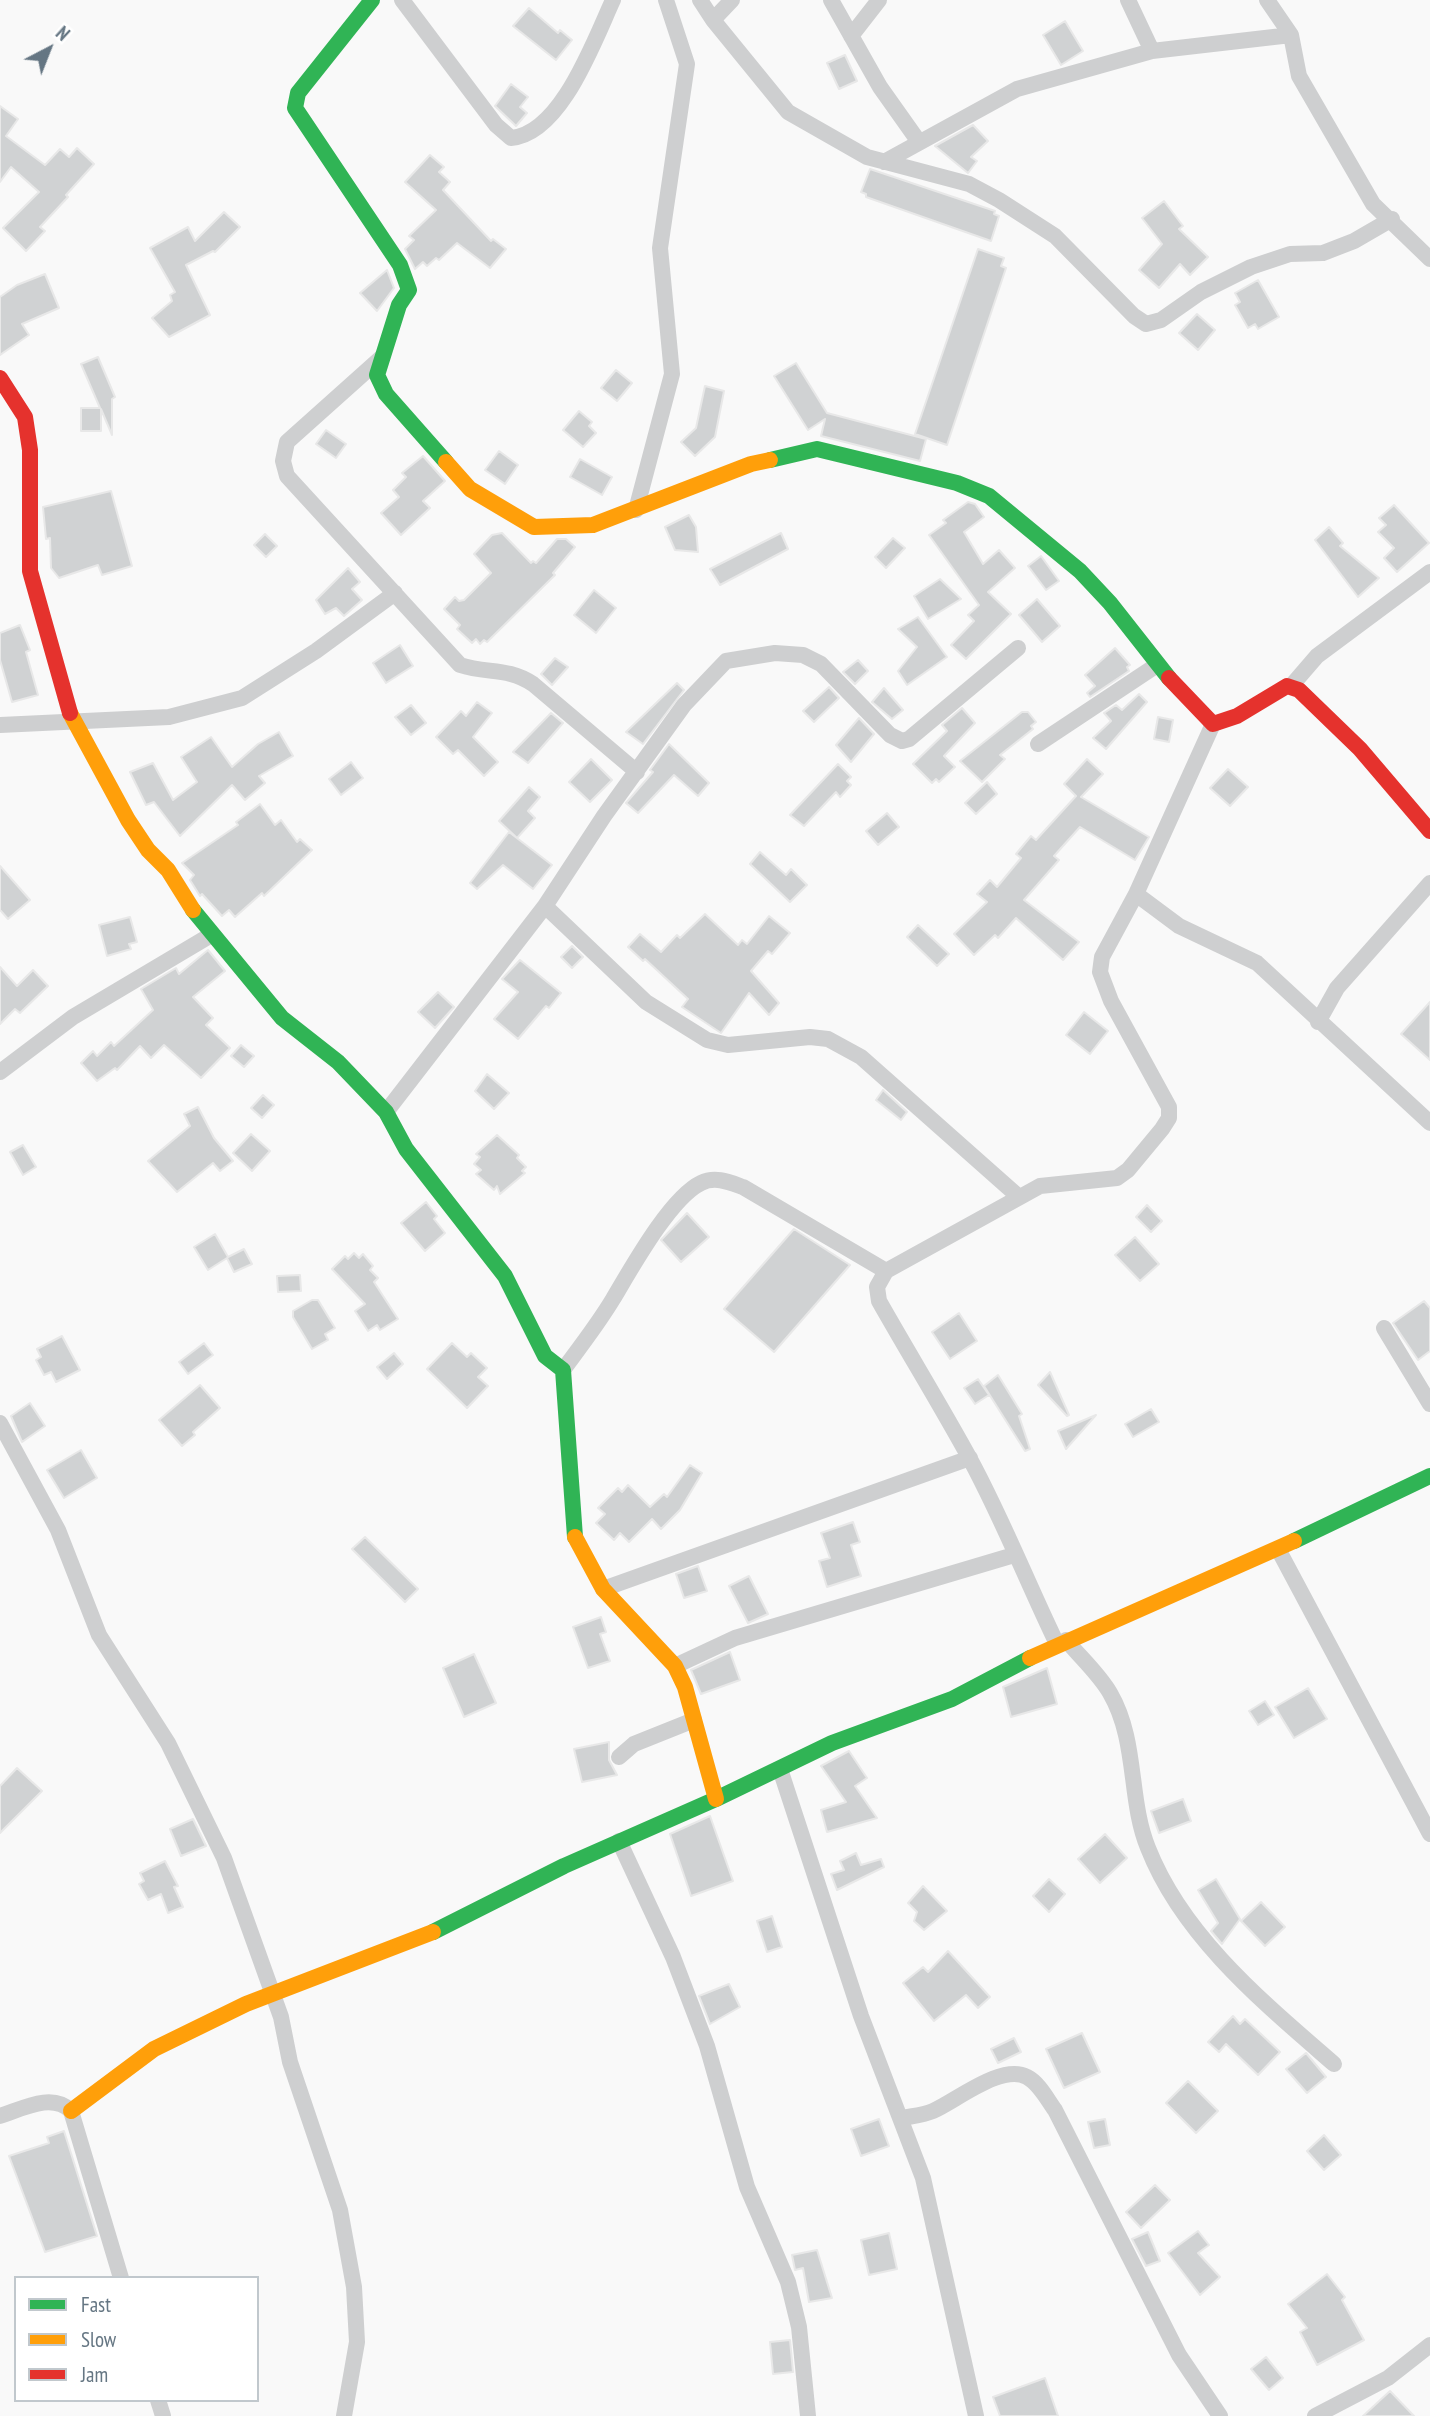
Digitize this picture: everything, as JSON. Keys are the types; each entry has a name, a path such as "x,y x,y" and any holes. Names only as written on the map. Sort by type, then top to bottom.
{"street":[{"path":"372,0 298,93 295,108 400,265 409,290 398,305 377,375 386,394 470,489 534,527 593,526 751,464 817,449 957,483 989,496 1080,571 1110,603 1157,664 1213,724"},
{"path":"402,0 496,125 511,138 526,137 539,128 562,101 613,0"},
{"path":"636,510 672,374 660,248 687,64 666,0"},
{"path":"700,0 713,20 788,112 867,157 969,184 999,200 1055,236 1133,316 1146,324 1161,320 1201,292 1251,267 1290,254 1323,253 1354,241 1392,219"},
{"path":"713,20 732,0"},
{"path":"831,0 880,87 919,142"},
{"path":"851,36 879,0"},
{"path":"1128,0 1152,51"},
{"path":"1267,0 1290,35 1299,76 1373,204 1392,219 1430,260"},
{"path":"884,162 1017,89 1152,51 1290,35"},
{"path":"382,357 287,442 283,461 287,476 460,665 477,670 516,673 533,684 637,772"},
{"path":"0,378 25,417 30,450 30,571 73,721 128,820 148,850 168,870 211,935 282,1018 346,1069 386,1112 406,1149 505,1276 545,1356 563,1370"},
{"path":"1334,2064 1251,1990 1195,1929 1177,1902 1147,1847 1129,1745 1111,1694 1098,1676 1062,1642 1014,1555 1010,1538 970,1458 879,1301 877,1287 886,1272 1040,1186 1117,1178 1142,1154 1169,1118 1169,1107 1103,986 1100,972 1102,957 1136,894 1213,724 1237,716 1292,685 1317,656 1430,572"},
{"path":"0,725 169,716 242,698 316,651 395,593"},
{"path":"386,1112 545,906 684,705 726,661 775,653 803,655 821,664 890,735 902,741 909,739 1018,648"},
{"path":"1038,744 1157,664"},
{"path":"1292,685 1299,688 1350,738 1430,831"},
{"path":"1318,1022 1337,988 1430,883"},
{"path":"1136,894 1179,926 1257,963 1430,1123"},
{"path":"545,906 646,1002 707,1040 728,1045 810,1037 828,1040 861,1057 1020,1197"},
{"path":"0,1072 73,1017 211,935"},
{"path":"716,1799 685,1687 675,1666 603,1589 573,1533 563,1370 613,1299 627,1271 673,1210 702,1183 718,1179 743,1187 886,1272"},
{"path":"1384,1328 1430,1404"},
{"path":"0,1423 58,1530 99,1636 168,1743 224,1858 272,1994 290,2062 340,2210 355,2287 357,2342 344,2416"},
{"path":"603,1589 970,1458"},
{"path":"71,2111 154,2049 272,1994 430,1933 619,1841 716,1799 832,1743 890,1724 952,1699 1062,1642 1278,1549 1430,1476"},
{"path":"1278,1549 1430,1834"},
{"path":"675,1666 735,1638 1014,1555"},
{"path":"619,1757 634,1744 694,1720"},
{"path":"780,1769 860,2016 902,2118 923,2178 976,2416"},
{"path":"619,1841 673,1957 707,2046 747,2187 788,2283 799,2327 808,2416"},
{"path":"902,2118 932,2111 993,2079 1011,2074 1026,2076 1038,2086 1055,2110 1179,2355 1220,2416"},
{"path":"0,2116 51,2101 63,2104 71,2111 120,2276"},
{"path":"1315,2416 1388,2378 1430,2345"}],"building":[{"path":"529,8 558,33 560,30 572,40 556,60 513,26"},
{"path":"1065,21 1083,51 1061,65 1043,35"},
{"path":"845,55 857,81 839,89 827,63"},
{"path":"511,84 528,97 520,107 527,113 516,126 495,106"},
{"path":"0,106 18,119 6,136 45,165 60,149 69,157 77,148 94,164 40,227 45,231 26,251 3,228 39,192 11,167 0,182"},
{"path":"973,125 988,141 971,157 977,161 968,173 935,146"},
{"path":"430,155 444,167 439,172 450,182 443,190 491,241 493,239 506,249 490,268 457,243 439,260 436,258 427,266 423,262 415,269 405,249 414,240 409,236 436,210 405,182"},
{"path":"870,169 995,211 994,214 999,216 991,241 866,197 866,194 861,192"},
{"path":"1164,201 1183,226 1179,229 1208,257 1190,275 1180,264 1159,288 1139,270 1162,244 1142,218"},
{"path":"224,212 240,227 215,252 186,265 210,315 169,337 152,318 172,301 170,295 175,292 150,248 188,227 195,241"},
{"path":"978,249 1004,258 1001,266 1006,268 947,445 915,434"},
{"path":"387,270 394,288 377,311 360,293"},
{"path":"45,274 59,308 22,324 29,335 0,355 0,297 17,285"},
{"path":"1258,280 1279,317 1258,329 1255,324 1248,328 1235,305 1240,302 1235,293"},
{"path":"1197,314 1215,330 1198,350 1179,333"},
{"path":"98,357 115,397 112,399 112,435 101,409 101,431 81,431 81,408 100,408 81,364"},
{"path":"796,363 827,413 926,439 920,461 821,436 825,419 808,430 774,376"},
{"path":"616,370 632,383 617,401 601,388"},
{"path":"705,386 724,391 715,437 695,456 681,442 696,428"},
{"path":"579,411 592,422 589,426 596,433 583,447 563,430"},
{"path":"326,430 346,444 336,458 316,444"},
{"path":"499,451 518,465 505,484 485,470"},
{"path":"423,456 445,481 423,501 430,508 401,535 381,513 399,497 393,490 406,477 402,473"},
{"path":"580,459 612,477 602,495 570,477"},
{"path":"111,491 132,566 102,575 98,565 59,578 51,568 50,538 46,539 43,507"},
{"path":"968,502 975,504 984,517 964,532 983,564 999,550 1015,568 988,592 1011,614 966,659 951,645 974,621 968,615 979,605 929,535 946,523 943,520"},
{"path":"1394,505 1429,543 1397,572 1384,558 1394,548 1378,532 1386,525 1379,518"},
{"path":"689,515 696,527 698,552 675,550 665,527"},
{"path":"1329,527 1343,543 1340,546 1379,578 1358,597 1315,540"},
{"path":"502,533 531,563 536,563 557,539 566,539 575,547 553,573 555,575 487,642 484,640 480,644 476,639 472,643 457,629 460,625 444,609 455,597 459,601 464,600 491,573 474,554 492,535"},
{"path":"781,533 788,549 720,585 710,569"},
{"path":"265,534 277,546 266,557 254,545"},
{"path":"893,538 905,548 886,568 875,557"},
{"path":"1041,556 1059,581 1046,590 1028,566"},
{"path":"348,568 360,582 352,589 362,600 344,616 336,608 325,614 316,600"},
{"path":"940,579 961,599 928,619 914,596"},
{"path":"594,590 616,608 596,633 574,615"},
{"path":"1037,599 1060,626 1042,642 1019,615"},
{"path":"918,617 947,657 907,685 898,671 917,647 898,629"},
{"path":"20,625 30,650 26,652 38,695 12,702 0,660 0,633"},
{"path":"400,645 413,666 386,683 373,663"},
{"path":"1115,648 1130,665 1127,667 1129,671 1090,697 1087,693 1095,686 1085,675"},
{"path":"555,658 568,667 552,685 541,674"},
{"path":"858,660 868,671 855,684 843,672"},
{"path":"677,683 684,690 643,744 626,732"},
{"path":"829,687 839,698 814,722 803,711"},
{"path":"884,688 903,710 892,719 872,702"},
{"path":"1139,694 1147,702 1106,749 1093,738 1111,721 1104,713 1116,705 1122,710"},
{"path":"477,702 492,713 473,737 498,762 484,776 458,750 453,754 436,737 461,711 466,716"},
{"path":"411,705 426,723 411,735 395,717"},
{"path":"962,708 975,723 944,756 955,767 939,782 936,779 932,783 913,764 947,731 942,725"},
{"path":"1022,712 1028,712 1036,722 1031,726 1033,729 1000,755 1005,759 982,782 960,761"},
{"path":"551,713 563,723 528,763 513,752"},
{"path":"1158,717 1173,720 1169,742 1154,739"},
{"path":"859,718 874,734 851,762 836,745"},
{"path":"279,732 293,756 259,776 265,783 245,800 232,785 180,836 154,802 146,805 130,772 153,763 173,800 197,782 181,757 211,737 232,767 258,744"},
{"path":"669,744 709,783 698,796 674,775 638,813 626,803 653,772 650,770"},
{"path":"591,759 612,780 590,802 569,782"},
{"path":"1087,759 1103,774 1081,797 1149,837 1135,860 1080,827 1054,856 1059,860 1024,900 1079,942 1063,960 1016,918 998,938 995,935 974,955 954,934 987,902 977,894 990,880 997,887 1021,858 1016,854 1031,836 1036,840 1076,796 1064,784"},
{"path":"351,762 363,778 341,795 329,779"},
{"path":"838,764 851,777 847,781 851,785 840,797 836,792 804,826 790,815"},
{"path":"1228,769 1248,787 1230,806 1210,788"},
{"path":"987,782 997,794 976,814 965,803"},
{"path":"529,787 540,797 528,811 535,818 517,838 499,821"},
{"path":"260,804 275,825 281,820 297,842 300,839 312,850 264,896 262,893 235,917 229,910 222,916 202,894 200,896 190,880 194,875 182,863 238,825 236,822"},
{"path":"887,813 899,827 878,845 866,831"},
{"path":"509,832 552,865 533,889 503,865 477,889 470,883"},
{"path":"760,852 786,875 791,869 807,885 790,902 750,864"},
{"path":"0,866 30,900 8,919 0,910"},
{"path":"705,914 738,945 742,940 747,944 769,916 790,933 772,954 768,951 751,971 779,1003 769,1015 749,993 721,1033 682,1007 688,999 628,947 640,934 661,952 677,935 680,938"},
{"path":"130,917 137,942 129,944 131,949 107,956 99,925"},
{"path":"918,925 949,954 937,966 907,937"},
{"path":"572,946 583,957 572,968 561,957"},
{"path":"208,950 225,971 193,997 213,1018 206,1025 230,1048 201,1078 164,1045 151,1058 140,1046 117,1070 115,1068 97,1081 81,1063 93,1051 97,1056 111,1042 114,1046 153,1010 141,989 176,968 179,974"},
{"path":"520,960 561,993 518,1039 494,1019 518,992 502,979"},
{"path":"0,967 17,986 33,970 48,986 20,1013 15,1009 0,1024"},
{"path":"438,992 454,1007 435,1028 418,1012"},
{"path":"1430,1002 1430,1060 1401,1034"},
{"path":"1084,1012 1108,1031 1090,1054 1066,1035"},
{"path":"241,1045 254,1056 244,1067 231,1056"},
{"path":"487,1074 509,1093 494,1109 475,1091"},
{"path":"883,1090 907,1112 901,1120 876,1100"},
{"path":"263,1095 274,1105 262,1118 251,1108"},
{"path":"198,1107 214,1138 233,1161 220,1171 213,1163 177,1192 148,1161 190,1126 184,1114"},
{"path":"251,1134 270,1151 252,1171 233,1153"},
{"path":"497,1135 519,1155 517,1158 526,1167 522,1171 525,1173 500,1194 497,1186 494,1190 476,1174 481,1170 474,1164 480,1157 476,1154"},
{"path":"23,1145 36,1167 23,1175 10,1152"},
{"path":"426,1202 445,1233 425,1251 401,1223"},
{"path":"1147,1205 1162,1221 1151,1232 1136,1217"},
{"path":"687,1213 709,1237 681,1262 661,1240"},
{"path":"794,1229 850,1265 774,1352 724,1309"},
{"path":"215,1234 228,1257 244,1249 252,1264 234,1272 227,1258 208,1270 194,1247"},
{"path":"1135,1237 1159,1264 1140,1281 1115,1255"},
{"path":"354,1253 359,1258 363,1254 373,1266 370,1270 378,1278 374,1282 398,1319 380,1330 377,1325 368,1331 355,1311 365,1304 332,1269 345,1256 348,1259"},
{"path":"300,1275 301,1291 278,1292 277,1276"},
{"path":"312,1300 318,1300 335,1328 325,1334 328,1340 312,1349 293,1317 293,1311"},
{"path":"1424,1301 1430,1308 1430,1351 1418,1360 1393,1323"},
{"path":"959,1313 977,1341 950,1359 932,1332"},
{"path":"62,1336 80,1370 56,1382 51,1372 44,1375 36,1360 41,1357 37,1349"},
{"path":"204,1343 213,1355 188,1374 179,1362"},
{"path":"452,1343 467,1357 471,1353 487,1368 478,1377 488,1386 467,1408 427,1369"},
{"path":"394,1353 403,1364 387,1379 377,1367"},
{"path":"1050,1372 1069,1415 1067,1416 1038,1385"},
{"path":"998,1375 1022,1414 1019,1416 1030,1449 1025,1451 984,1386"},
{"path":"978,1379 989,1395 975,1404 964,1388"},
{"path":"200,1385 220,1408 193,1432 195,1435 182,1446 159,1420"},
{"path":"30,1403 45,1426 22,1442 11,1416"},
{"path":"1151,1409 1159,1422 1133,1437 1125,1424"},
{"path":"1096,1415 1066,1449 1058,1431"},
{"path":"81,1450 97,1478 64,1498 47,1470"},
{"path":"690,1465 702,1473 680,1510 661,1529 652,1519 629,1542 620,1533 614,1540 596,1523 605,1514 598,1508 618,1488 622,1492 628,1485 650,1507 664,1494 667,1497"},
{"path":"853,1522 860,1542 851,1545 861,1576 827,1587 819,1561 830,1558 821,1533"},
{"path":"365,1537 418,1589 405,1602 352,1549"},
{"path":"698,1566 707,1591 684,1598 676,1574"},
{"path":"749,1576 768,1614 748,1623 729,1586"},
{"path":"601,1617 606,1632 600,1634 610,1661 588,1668 573,1627"},
{"path":"730,1652 740,1680 701,1694 691,1670"},
{"path":"474,1654 496,1703 464,1717 443,1668"},
{"path":"1047,1668 1057,1704 1011,1717 1003,1687"},
{"path":"1308,1688 1327,1719 1294,1738 1275,1707"},
{"path":"1265,1701 1274,1715 1258,1725 1249,1711"},
{"path":"609,1742 609,1760 617,1775 582,1782 574,1749"},
{"path":"849,1751 867,1778 855,1786 877,1818 827,1832 821,1810 846,1802 821,1766"},
{"path":"17,1768 42,1791 0,1833 0,1786"},
{"path":"1183,1799 1191,1821 1159,1833 1151,1811"},
{"path":"710,1816 733,1881 691,1896 670,1834"},
{"path":"193,1819 206,1846 181,1856 170,1829"},
{"path":"1105,1834 1127,1858 1100,1883 1078,1859"},
{"path":"856,1853 861,1865 881,1859 884,1867 837,1890 831,1874 844,1870 840,1861"},
{"path":"165,1861 178,1886 174,1887 183,1907 168,1913 161,1894 148,1900 139,1884 144,1881 140,1873"},
{"path":"1049,1879 1065,1894 1049,1912 1033,1896"},
{"path":"1216,1879 1240,1919 1222,1944 1211,1931 1218,1923 1198,1890"},
{"path":"923,1886 947,1911 924,1930 914,1921 917,1912 908,1903"},
{"path":"1261,1902 1285,1927 1265,1946 1241,1921"},
{"path":"772,1916 782,1947 767,1952 757,1921"},
{"path":"948,1951 990,1997 978,2008 966,1995 934,2021 903,1983 923,1967 928,1972"},
{"path":"729,1984 740,2007 710,2024 699,1996"},
{"path":"1233,2016 1240,2024 1245,2019 1280,2052 1258,2075 1226,2044 1219,2052 1208,2042"},
{"path":"1082,2033 1100,2072 1064,2088 1046,2049"},
{"path":"1014,2038 1021,2052 998,2063 991,2049"},
{"path":"1306,2053 1326,2077 1307,2093 1286,2069"},
{"path":"1188,2081 1218,2111 1196,2133 1166,2103"},
{"path":"879,2119 889,2146 861,2156 851,2129"},
{"path":"1105,2119 1110,2145 1094,2148 1088,2122"},
{"path":"64,2131 97,2236 45,2252 9,2156 49,2143 47,2137"},
{"path":"1324,2135 1341,2155 1324,2170 1307,2151"},
{"path":"1155,2185 1170,2200 1141,2228 1126,2212"},
{"path":"1198,2231 1209,2245 1198,2253 1220,2277 1200,2295 1168,2253"},
{"path":"1148,2232 1160,2261 1146,2266 1132,2239"},
{"path":"889,2233 897,2269 869,2275 861,2240"},
{"path":"817,2250 832,2298 809,2302 803,2268 795,2270 792,2255"},
{"path":"1327,2274 1345,2297 1342,2300 1364,2340 1317,2365 1300,2332 1307,2328 1288,2304"},
{"path":"790,2340 793,2372 773,2374 770,2342"},
{"path":"1266,2357 1283,2378 1269,2390 1251,2369"},
{"path":"1045,2378 1058,2416 1000,2416 993,2397"},
{"path":"1390,2391 1414,2416 1363,2416"}],"traffic: fast":[{"path":"372,0 298,93 295,108 400,265 409,290 399,305 377,375 386,394 446,462"},
{"path":"770,460 817,449 957,483 989,496 1080,571 1110,603 1169,678"},
{"path":"193,910 282,1018 338,1062 386,1112 406,1149 505,1276 545,1356 563,1370 575,1537"},
{"path":"1294,1541 1430,1476"},
{"path":"433,1932 564,1866 716,1799 832,1743 952,1699 1030,1658"}],"traffic: slow":[{"path":"446,462 470,489 534,527 593,525 751,464 770,460"},
{"path":"70,713 128,820 148,850 168,870 193,910"},
{"path":"575,1537 603,1589 675,1666 685,1687 716,1799"},
{"path":"1030,1658 1294,1541"},
{"path":"71,2111 154,2049 246,2004 433,1932"}],"traffic: jam":[{"path":"0,378 25,417 30,450 30,571 70,713"},
{"path":"1169,678 1213,724 1237,716 1287,686 1299,690 1360,749 1430,831"}]}
